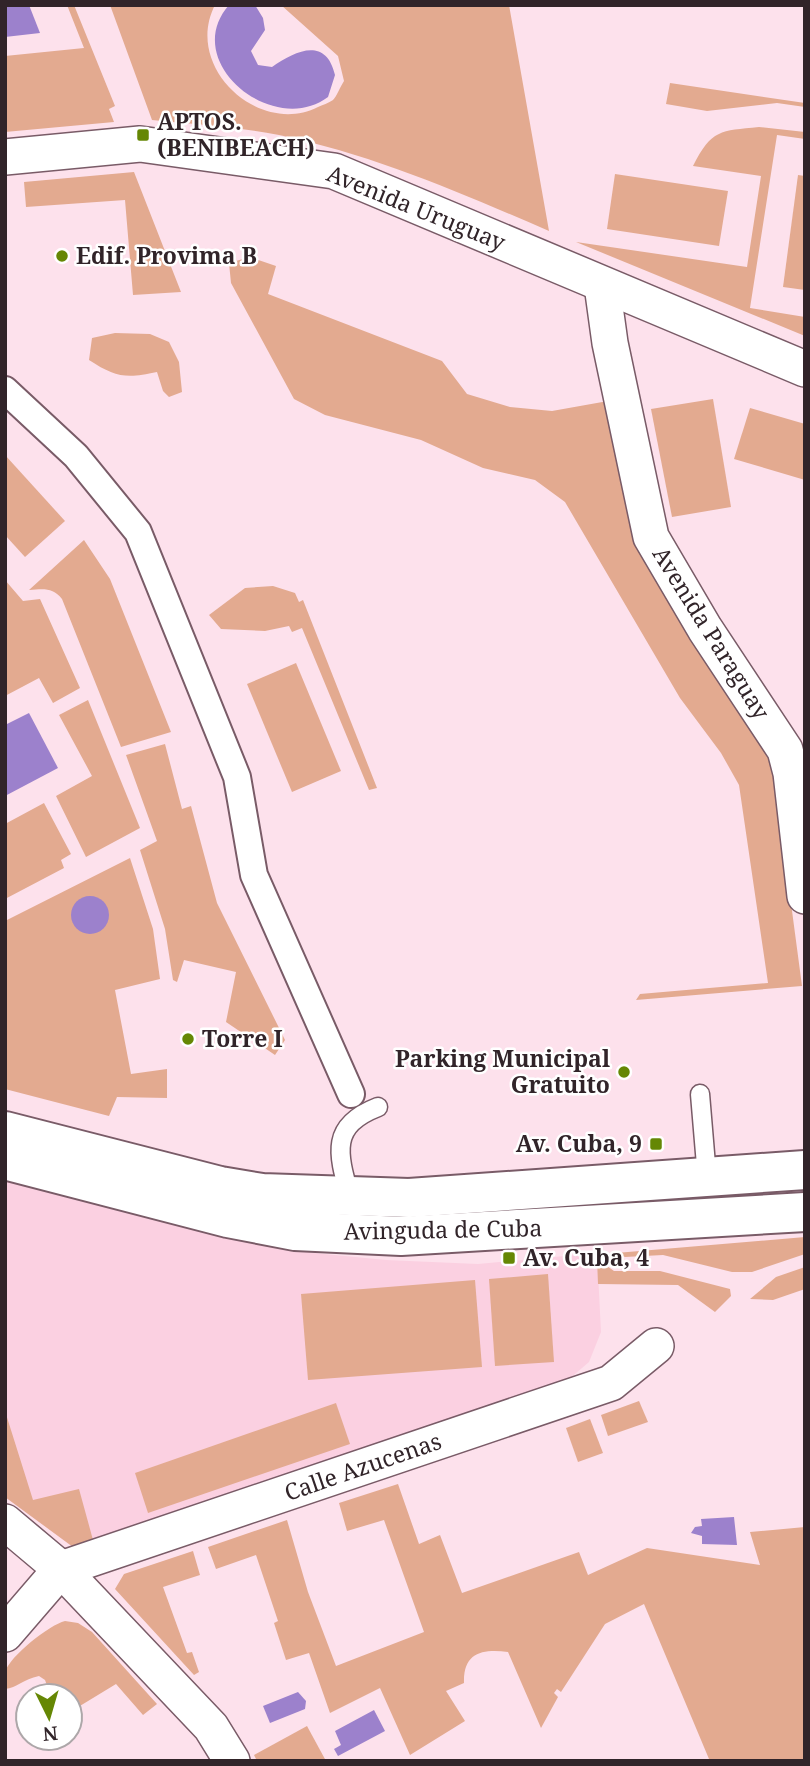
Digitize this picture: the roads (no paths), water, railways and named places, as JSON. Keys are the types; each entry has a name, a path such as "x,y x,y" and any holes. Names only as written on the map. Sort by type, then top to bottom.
{"main road":[{"name":"Avinguda de Cuba","path":"5,1131 220,1186 261,1193 409,1198 796,1168"},
{"name":"Avinguda de Cuba","path":"5,1160 228,1218 295,1231 401,1236 805,1212"}],"street":[{"name":"Avenida Uruguay","path":"5,157 139,145 334,171 805,369"},
{"name":"Avenida Paraguay","path":"602,285 610,343 651,537 705,629 785,750 791,773 805,896"},
{"path":"5,390 76,456 138,532 237,777 254,876 351,1094"},
{"name":"Calle Azucenas","path":"61,1569 611,1383 656,1346"},
{"path":"5,1522 61,1569 211,1727 232,1761"},
{"path":"5,1634 61,1569"}],"lane":[{"path":"700,1094 707,1177"},
{"path":"350,1197 340,1153 342,1132 361,1114 378,1107"}],"place":[{"name":"APTOS. (BENIBEACH)","path":"143,135"},
{"name":"Edif. Provima B","path":"62,256"},
{"name":"Torre I","path":"188,1039"},
{"name":"Parking Municipal Gratuito","path":"624,1072"},
{"name":"Av. Cuba, 9","path":"656,1144"},
{"name":"Av. Cuba, 4","path":"509,1258"}]}
